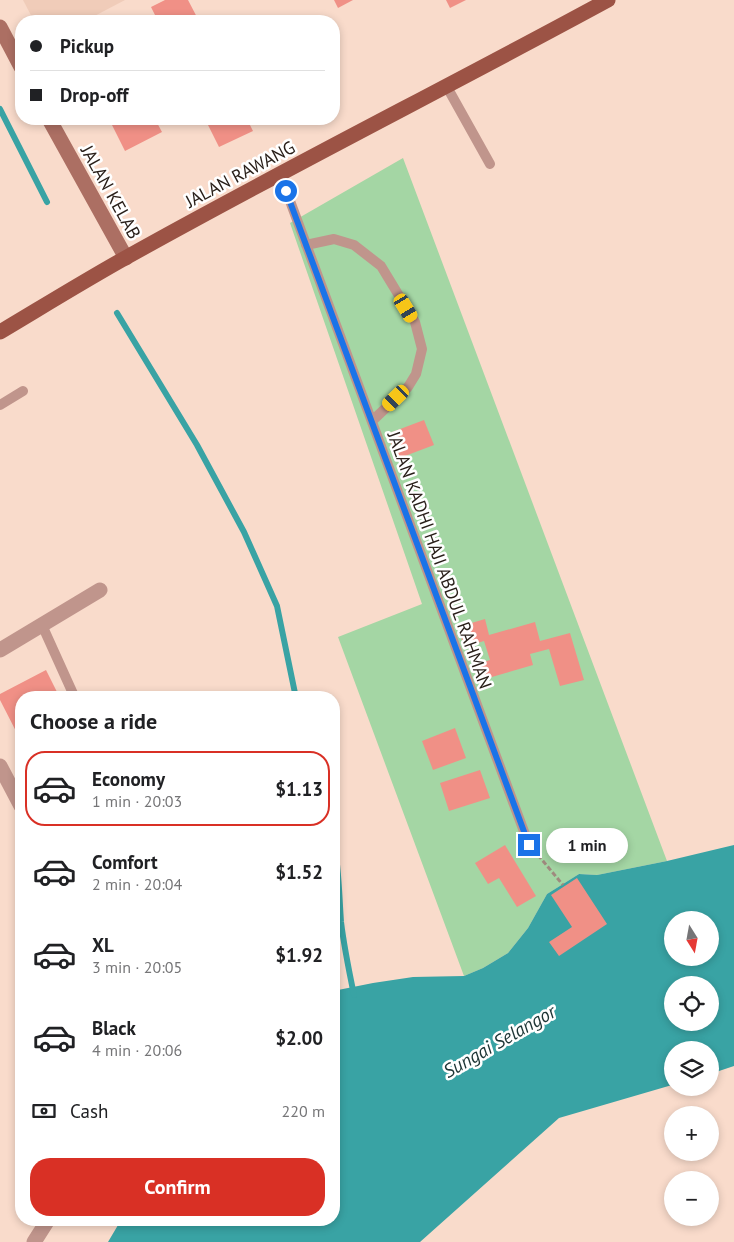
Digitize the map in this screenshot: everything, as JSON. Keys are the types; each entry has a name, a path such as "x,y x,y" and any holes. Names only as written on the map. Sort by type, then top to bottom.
{"main road":[{"name":"JALAN RAWANG","path":"0,332 126,258 608,0"}],"street":[{"path":"0,27 15,56"},
{"name":"JALAN KELAB","path":"52,125 126,258"},
{"path":"0,650 100,590"},
{"path":"0,766 15,795"},
{"path":"34,1242 44,1226"}],"lane":[{"path":"447,87 490,164"},
{"name":"JALAN KADHI HAJI ABDUL RAHMAN","path":"280,174 529,845"},
{"path":"306,245 334,239 354,245 381,266 415,322 422,349 416,374 408,386 372,421"},
{"path":"0,405 23,391"},
{"path":"42,625 72,691"}],"path":[{"path":"529,845 563,885"}],"shaded area":[{"path":"23,0 125,0 96,15 31,15"}],"green space":[{"path":"403,158 667,861 597,875 579,874 547,894 528,928 508,953 483,968 464,976 338,637 422,604 290,223"}],"water":[{"name":"Sungai Selangor","path":"734,845 734,1066 719,1071 719,1041 664,1041 664,1087 559,1118 420,1242 108,1242 117,1226 340,1226 340,990 413,977 464,976 483,968 508,953 528,928 547,894 579,874 597,875"}],"building":[{"path":"165,0 188,0 196,15 155,15 151,7"},
{"path":"334,0 353,0 338,8"},
{"path":"446,0 466,0 450,8"},
{"path":"112,125 158,125 162,132 125,151"},
{"path":"208,125 250,125 253,131 219,147"},
{"path":"424,420 434,445 397,459 387,434"},
{"path":"485,619 489,635 535,622 540,641 570,633 584,680 560,686 549,649 530,654 533,665 478,681 473,665 490,660 484,641 464,647 458,627"},
{"path":"46,670 56,691 15,691 15,729 0,700 0,694"},
{"path":"455,728 466,758 433,770 422,741"},
{"path":"480,770 490,798 449,811 440,783"},
{"path":"505,845 536,896 517,907 499,878 488,884 475,863"},
{"path":"577,878 607,924 559,956 549,942 572,927 551,895"}],"waterway":[{"path":"0,109 47,202"},
{"path":"117,313 197,445 244,532 277,606 295,691"},
{"path":"340,905 345,949 354,995"}],"route":[{"path":"286,191 529,845"}]}
